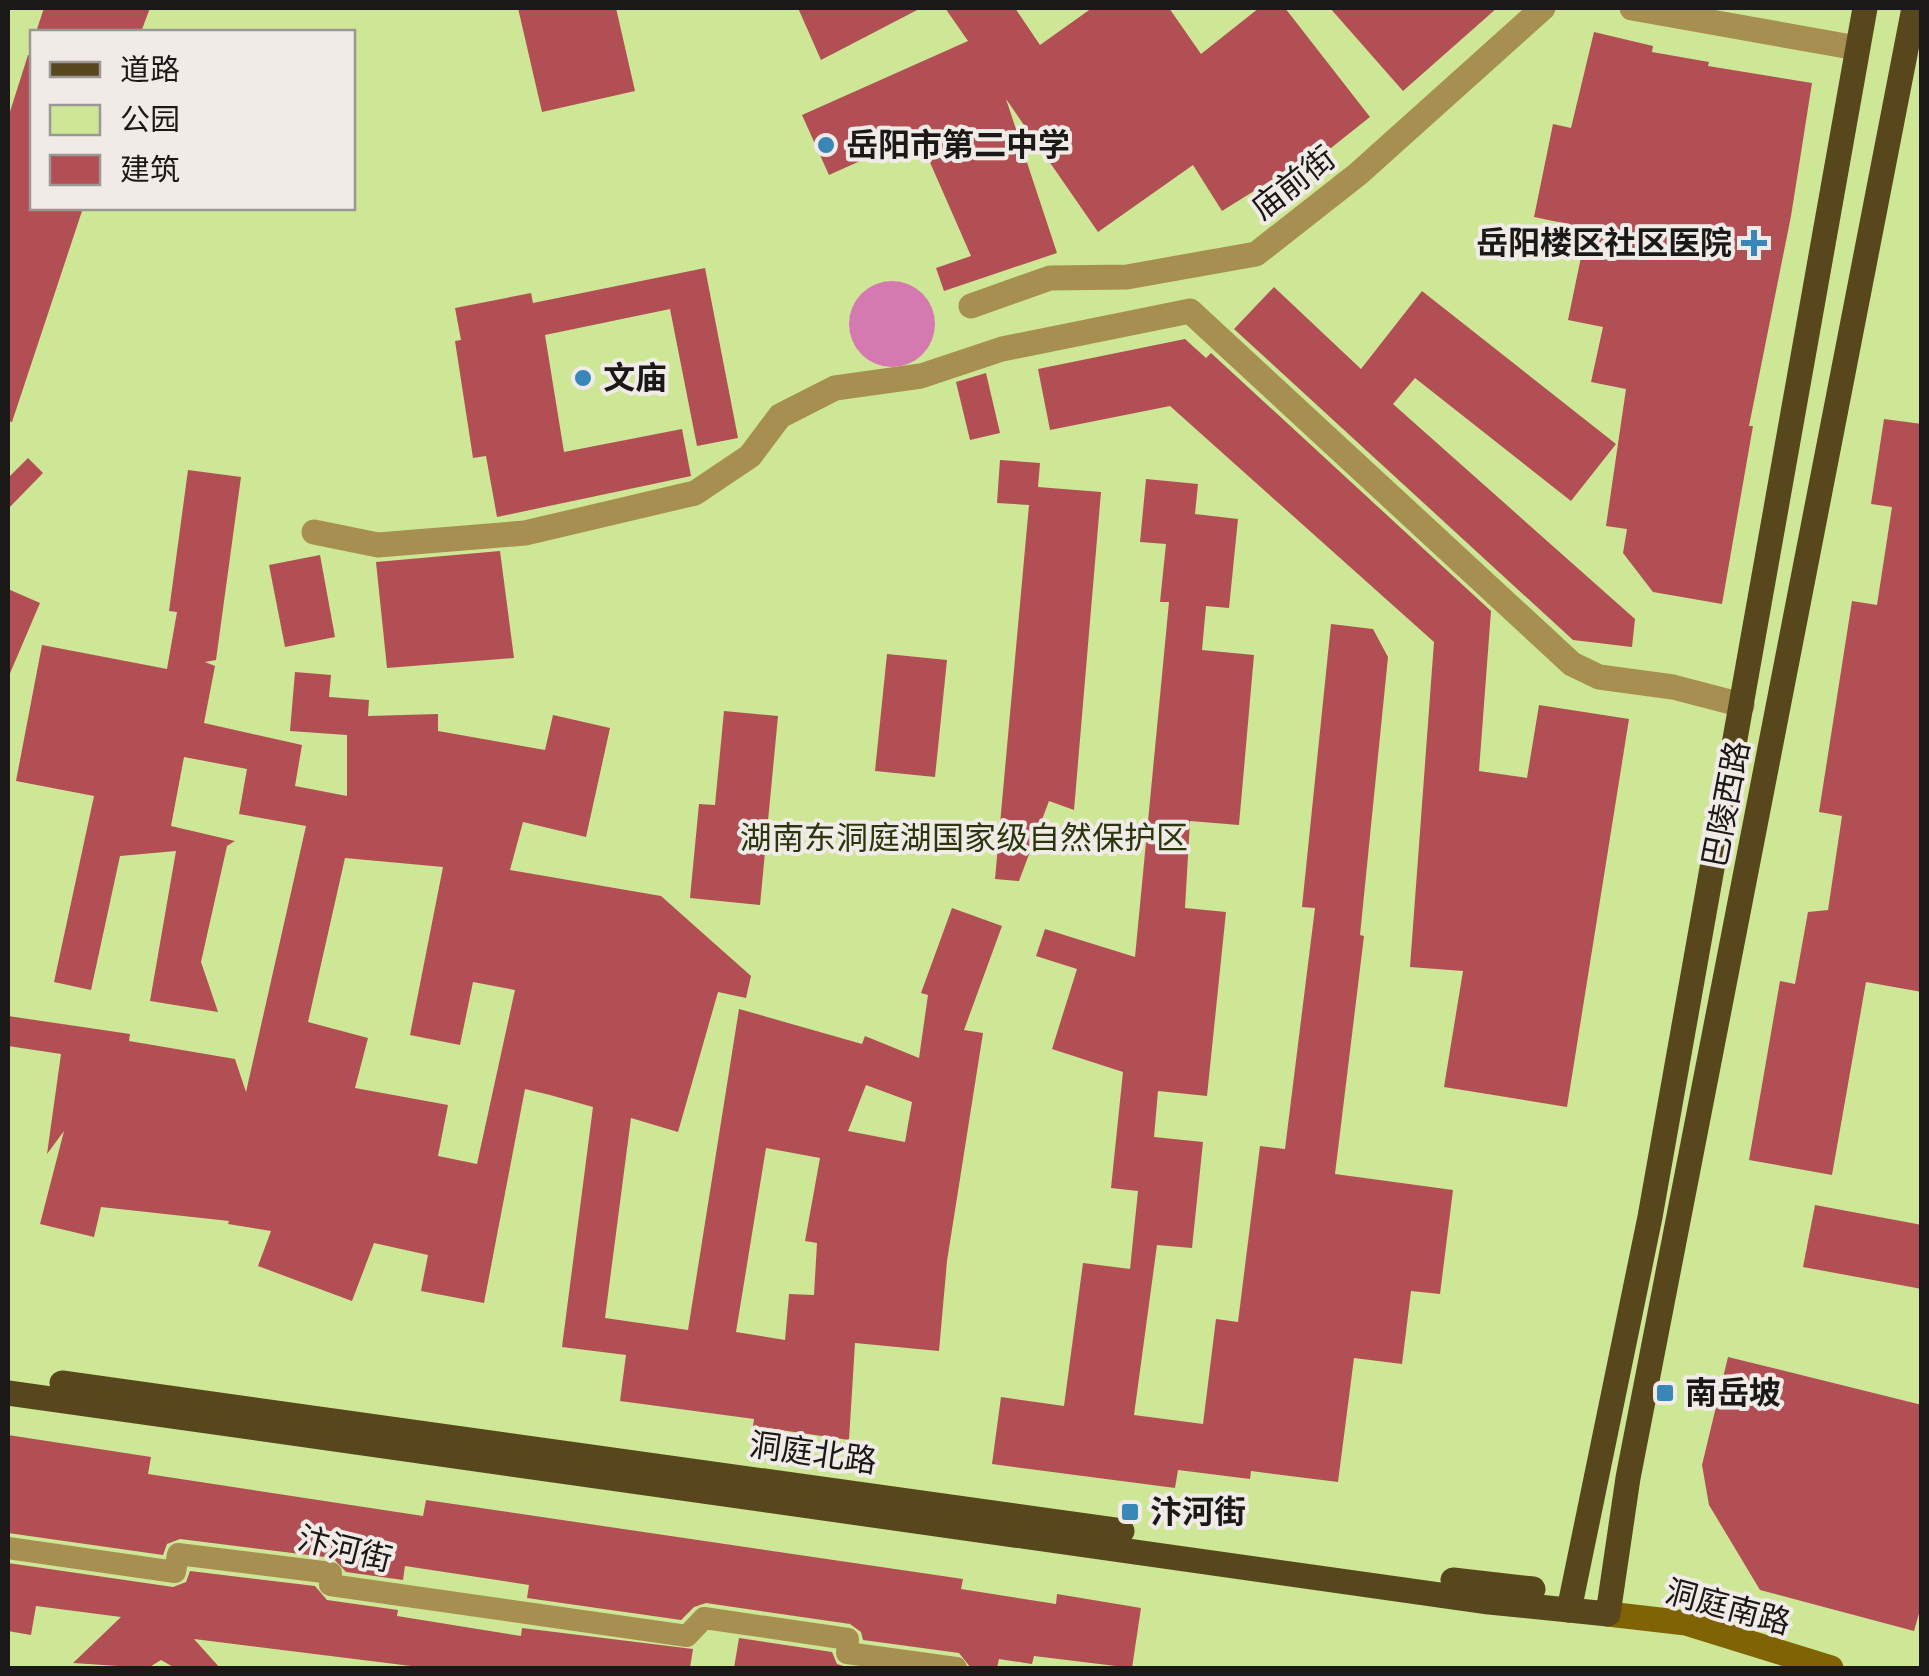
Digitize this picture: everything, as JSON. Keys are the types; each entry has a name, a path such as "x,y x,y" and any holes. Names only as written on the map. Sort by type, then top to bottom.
{"main road":[{"name":"巴陵西路","path":"1571,1602 1650,1217 1865,8"},
{"name":"巴陵西路","path":"1608,1606 1628,1478 1914,8"},
{"name":"洞庭北路","path":"8,1376 799,1484 1571,1602"},
{"name":"洞庭北路","path":"8,1393 1608,1606"},
{"name":"洞庭南路","path":"1608,1606 1686,1623 1831,1668"}],"street":[{"name":"庙前街","path":"971,306 1050,278 1127,277 1256,254 1358,174 1543,8"},
{"path":"1632,8 1857,48"},
{"path":"314,532 378,545 525,533 695,493 750,456 780,416 835,388 922,376 1002,350 1190,310 1572,664 1599,676 1673,687 1742,705"},
{"name":"汴河街","path":"8,1548 175,1572 178,1554 331,1573 330,1585 687,1636 704,1618 848,1640 847,1653 956,1668"}],"green space":[{"name":"湖南东洞庭湖国家级自然保护区","path":"8,8 1921,8 1921,1668 8,1668"}],"shaded area":[{"path":"892,281 909,284 923,293 932,307 932,341 923,355 909,364 892,367 875,364 861,355 852,341 849,324 852,307 861,293 875,284"}],"building":[{"path":"44,8 150,8 142,30 37,30"},
{"path":"518,8 616,8 635,91 542,112"},
{"path":"798,8 921,8 821,60"},
{"path":"945,8 1015,8 1040,45 1092,8 1169,8 1201,54 1259,8 1285,8 1370,117 1307,167 1302,161 1222,211 1193,165 1098,232 1006,99 1057,253 944,291 936,268 971,256 918,135 829,175 802,115 968,41"},
{"path":"1330,8 1497,8 1403,91"},
{"path":"1594,32 1653,46 1652,52 1709,62 1708,66 1812,83 1791,216 1749,426 1753,426 1722,604 1653,592 1623,553 1627,529 1606,526 1626,389 1591,382 1603,327 1568,320 1587,228 1534,217 1553,124 1571,128"},
{"path":"30,56 30,210 82,210 12,422 8,421 8,118"},
{"path":"705,268 738,438 697,446 670,309 545,335 564,452 682,429 691,476 497,517 486,456 473,458 455,341 461,340 455,308 531,293 533,303"},
{"path":"1274,287 1361,369 1422,291 1616,444 1571,501 1415,378 1393,404 1635,619 1632,647 1573,640 1234,329"},
{"path":"1185,339 1206,358 1211,353 1491,611 1479,771 1527,778 1539,705 1629,719 1567,1107 1444,1087 1463,971 1410,967 1434,642 1170,406 1050,430 1038,369"},
{"path":"986,373 1000,433 970,440 956,382"},
{"path":"1884,419 1922,424 1922,992 1866,982 1832,1175 1749,1160 1780,981 1795,984 1808,912 1828,910 1842,816 1819,812 1852,601 1877,605 1892,507 1871,504"},
{"path":"28,458 43,473 8,509 8,478"},
{"path":"1000,460 1040,463 1038,487 1101,492 1074,810 1049,801 1019,881 995,879 1029,505 997,503"},
{"path":"188,470 241,477 216,660 205,662 215,666 204,723 302,745 295,786 347,796 347,735 290,731 295,672 331,675 329,697 369,700 368,716 438,714 438,731 545,750 553,715 610,728 586,837 523,822 510,870 661,896 751,976 746,998 718,992 678,1132 631,1118 605,1318 688,1330 739,1009 862,1044 865,1036 919,1058 928,995 921,993 952,908 1002,926 964,1030 983,1033 947,1261 939,1351 855,1343 849,1440 753,1426 754,1419 620,1401 626,1355 562,1347 593,1107 550,1095 525,1089 484,1303 421,1291 428,1255 374,1243 352,1301 258,1266 271,1231 228,1224 229,1221 101,1207 94,1237 40,1224 64,1131 47,1154 61,1054 8,1046 8,1016 130,1034 129,1041 235,1059 246,1092 306,826 239,814 247,769 184,757 171,826 235,841 227,846 201,962 218,1012 150,1001 176,851 120,856 91,990 54,982 94,796 16,781 42,645 167,669 177,612 169,611","holes":["345,858 443,867 410,1035 460,1045 473,982 515,990 477,1164 438,1156 448,1105 355,1088 368,1038 308,1022","866,1085 912,1102 905,1142 848,1131","766,1148 820,1158 805,1241 817,1243 814,1295 789,1294 785,1340 736,1332"]},
{"path":"1146,479 1198,484 1195,514 1238,519 1229,608 1206,606 1202,650 1254,655 1239,825 1190,821 1185,908 1226,912 1207,1096 1158,1091 1154,1137 1203,1142 1192,1248 1157,1245 1134,1415 1203,1424 1216,1319 1238,1322 1260,1146 1285,1149 1315,908 1302,907 1331,624 1373,629 1388,657 1360,935 1364,936 1335,1174 1453,1190 1440,1294 1411,1291 1402,1364 1354,1358 1338,1482 1251,1471 1250,1479 1178,1470 1175,1488 992,1464 1001,1397 1064,1406 1083,1263 1130,1269 1138,1191 1111,1188 1123,1072 1052,1049 1077,969 1036,956 1045,929 1135,957 1169,602 1160,602 1166,544 1140,542"},
{"path":"500,551 514,658 387,668 376,562"},
{"path":"320,555 335,637 285,647 269,565"},
{"path":"8,589 40,603 8,678"},
{"path":"887,654 947,660 935,777 875,771"},
{"path":"724,711 778,716 760,905 690,898 699,804 715,805"},
{"path":"1815,1205 1922,1225 1922,1289 1803,1267"},
{"path":"1728,1357 1922,1405 1922,1603 1914,1631 1760,1590 1709,1505 1702,1465"},
{"path":"8,1435 151,1457 148,1474 423,1516 426,1500 963,1579 961,1589 1056,1604 1057,1594 1141,1608 1132,1668 1034,1656 1032,1664 999,1659 997,1668 971,1668 959,1653 863,1640 861,1632 850,1624 706,1603 694,1607 681,1620 527,1598 529,1585 405,1566 403,1580 346,1572 333,1558 180,1539 167,1544 163,1555 8,1533"},
{"path":"8,1563 173,1587 186,1582 190,1571 315,1586 327,1600 398,1610 397,1616 521,1636 522,1628 693,1649 690,1668 427,1668 194,1639 220,1668 175,1668 161,1660 148,1668 73,1663 121,1617 36,1606 31,1635 8,1631"},
{"path":"739,1638 832,1652 837,1664 850,1668 734,1668"}],"place":[{"name":"岳阳市第二中学","path":"826,145"},
{"name":"岳阳楼区社区医院","path":"1754,243"},
{"name":"文庙","path":"583,378"},
{"name":"南岳坡","path":"1665,1393"},
{"name":"汴河街","path":"1130,1512"}]}
